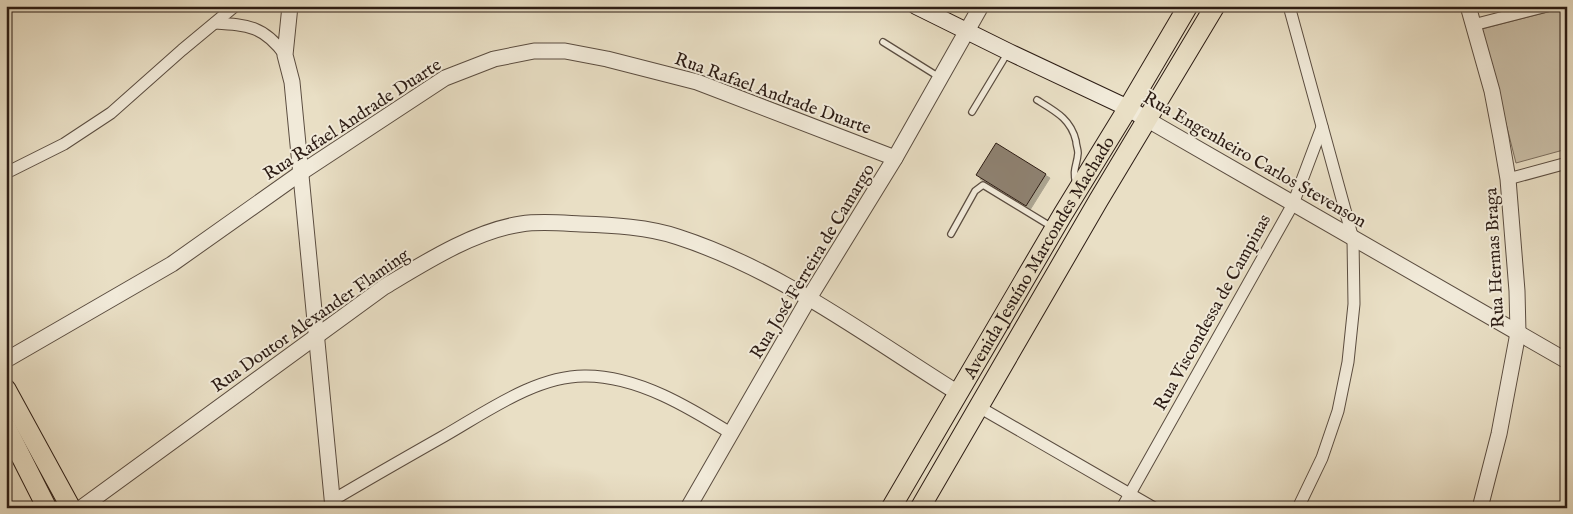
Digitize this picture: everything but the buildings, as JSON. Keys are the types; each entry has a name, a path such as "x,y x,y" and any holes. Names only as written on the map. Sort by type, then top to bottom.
{"main road":[{"name":"Rua Engenheiro Carlos Stevenson","path":"916,6 1008,52 1128,108 1148,120"},
{"name":"Avenida Jesuíno Marcondes Machado","path":"922,504 1098,201 1215,6"},
{"name":"Avenida Jesuíno Marcondes Machado","path":"891,508 1077,189 1185,12"},
{"path":"1185,12 1201,30"},
{"path":"1077,189 1098,201"},
{"path":"1032,265 1054,278"},
{"path":"6,389 71,508"},
{"path":"6,427 47,508"},
{"path":"903,488 922,504"}],"street":[{"path":"6,172 64,144 111,113 235,6"},
{"path":"290,6 285,55 292,82 302,172 333,504 512,396 548,381 586,376 618,380 658,392 732,434"},
{"name":"Rua José Ferreira de Camargo","path":"688,508 809,298 895,158 981,6"},
{"path":"1289,6 1353,239 1354,304 1348,362 1338,411 1322,458 1298,508"},
{"name":"Rua Hermas Braga","path":"1468,6 1492,91 1508,179 1517,291 1518,333 1499,434 1480,508"},
{"path":"1473,25 1547,6"},
{"path":"215,24 239,24 258,29 275,41 285,55"},
{"name":"Rua Rafael Andrade Duarte","path":"6,360 172,264 302,172 445,78 494,59 534,51 565,51 606,59 697,82 895,158"},
{"name":"Rua Engenheiro Carlos Stevenson","path":"1148,120 1567,361"},
{"name":"Rua Viscondessa de Campinas","path":"1122,508 1293,204 1322,127"},
{"path":"1508,179 1567,164"},
{"name":"Rua Doutor Alexander Flaming","path":"81,508 384,286 436,256 490,232 521,224 620,225 677,236 742,262 809,298 958,393"},
{"path":"979,407 1154,508"}],"lane":[{"path":"883,42 940,78"},
{"path":"972,112 1008,52"},
{"path":"1037,100 1060,114 1068,122 1074,133 1078,153 1074,165 1077,189"},
{"path":"951,234 975,191 983,185 1054,228"}],"shaded area":[{"path":"1567,7 1567,149 1516,163 1482,29"}]}
